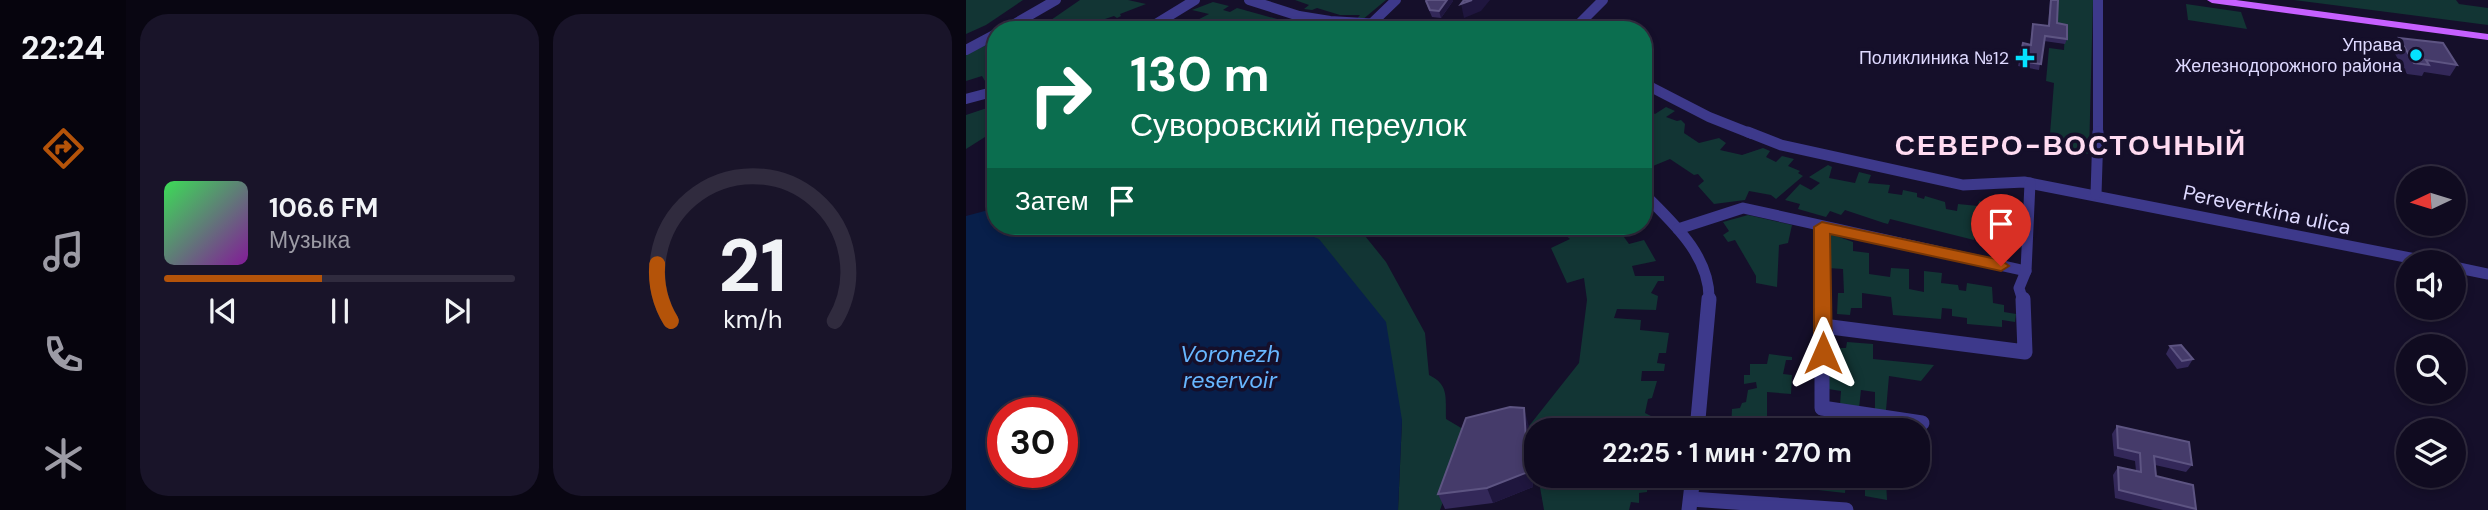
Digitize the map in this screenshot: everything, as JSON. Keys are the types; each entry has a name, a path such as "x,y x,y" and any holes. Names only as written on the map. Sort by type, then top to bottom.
{"main road":[{"path":"2212,0 2488,35"},
{"path":"2248,0 2488,35"}],"street":[{"path":"1020,21 1056,0"},
{"path":"1161,21 1195,0"},
{"path":"1249,0 1299,16 1330,21"},
{"path":"1374,21 1395,0"},
{"path":"1582,21 1603,0"},
{"path":"2096,194 2099,108 2098,0"},
{"path":"966,50 987,39"},
{"name":"Perevertkina ulica","path":"1652,88 1718,122 1781,145 1963,185 2030,183 2396,255"},
{"path":"966,100 987,94"},
{"path":"1823,326 2025,352 2024,304 2019,288 2026,271 2030,183"},
{"path":"1652,202 1678,229 1702,262 1709,296 1698,418"},
{"path":"1678,229 1743,208 2026,271"},
{"path":"1822,227 1822,408 1889,418"},
{"path":"2466,269 2488,274"},
{"path":"1690,504 1846,510"}],"green space":[{"path":"966,0 1023,0 992,21 987,21 986,25 966,34"},
{"path":"1080,0 1128,0 1146,4 1120,14 1117,18 1114,16 1102,21 1038,21 1051,20"},
{"path":"1295,0 1386,0 1362,20 1356,20 1360,15 1340,15 1317,8 1304,9 1309,5"},
{"path":"2057,0 2093,0 2089,154 2049,147 2054,83 2046,81 2049,48 2064,50 2065,30 2055,28"},
{"path":"2294,0 2456,0 2459,4 2488,8 2488,25"},
{"path":"1213,2 1229,6 1223,10 1230,12 1237,8 1284,21 1195,21 1209,14 1192,10"},
{"path":"2186,4 2241,12 2247,29 2188,20"},
{"path":"987,46 987,80 982,76 966,81 966,54"},
{"path":"1666,107 1675,111 1666,117 1681,120 1685,124 1684,133 1699,143 1719,138 1726,143 1720,150 1742,155 1763,148 1770,151 1766,157 1776,162 1782,156 1794,159 1788,166 1800,171 1798,173 1803,176 1776,199 1771,195 1749,191 1745,200 1714,204 1698,186 1704,181 1698,174 1694,175 1670,159 1653,166 1652,112 1655,114"},
{"path":"987,108 987,136 966,149 966,115"},
{"path":"1828,165 1832,167 1829,178 1855,183 1859,172 1871,175 1868,183 1890,185 1888,193 1902,195 1903,190 1917,193 1917,197 1924,199 1925,196 1945,202 1946,209 1957,211 1958,204 1978,206 1979,201 2017,207 2021,248 1996,243 1994,239 1975,236 1974,240 1890,219 1888,224 1845,210 1841,215 1830,211 1826,217 1798,209 1800,204 1785,200 1800,184 1811,190 1820,183 1809,177"},
{"path":"1748,215 1792,225 1788,243 1779,245 1777,287 1756,283 1756,276 1735,240 1728,242 1723,235 1729,231 1723,222"},
{"path":"1828,233 1853,242 1853,251 1869,253 1869,274 1890,277 1891,268 1909,269 1909,289 1924,292 1924,271 1942,273 1941,283 1958,285 1959,290 1966,291 1967,283 1992,287 1993,303 2004,305 2004,312 2016,314 2015,322 2002,320 2002,327 1967,324 1967,318 1952,316 1952,309 1942,308 1941,319 1893,315 1891,297 1862,293 1862,308 1851,308 1850,315 1837,314 1838,293 1844,293 1843,269 1828,268"},
{"path":"1290,235 1364,235 1386,262 1425,333 1429,375 1443,388 1446,419 1468,432 1440,510 1398,510 1402,420"},
{"path":"1565,235 1622,235 1629,244 1644,240 1656,261 1632,266 1635,276 1664,276 1664,281 1658,281 1651,293 1658,296 1656,310 1617,309 1614,318 1641,320 1640,330 1669,333 1666,353 1659,353 1657,363 1665,364 1664,371 1642,371 1641,381 1657,381 1652,398 1648,399 1645,413 1651,418 1535,418 1579,363 1587,300 1584,278 1567,283 1551,248 1570,239"},
{"path":"1847,342 1873,344 1873,359 1934,365 1921,381 1889,376 1886,410 1875,410 1875,392 1861,390 1859,408 1840,405 1841,391 1828,389 1828,348 1846,348"},
{"path":"1769,354 1792,357 1792,360 1786,360 1783,374 1792,375 1791,394 1767,392 1767,418 1732,418 1732,409 1740,408 1742,403 1746,402 1748,390 1757,388 1756,382 1744,384 1744,375 1750,375 1750,364 1767,364"},
{"path":"1540,488 1647,488 1647,492 1639,493 1639,503 1631,502 1629,510 1544,510"},
{"path":"1800,488 1845,488 1845,493"},
{"path":"1865,488 1886,488 1887,500 1865,496"}],"water":[{"name":"Voronezh reservoir","path":"987,210 987,235 1309,235 1319,239 1386,322 1402,420 1398,510 966,510 966,216"}],"building":[{"path":"1427,0 1447,0 1439,11 1430,10"},
{"path":"2051,0 2058,0 2057,23 2067,25 2067,39 2045,36 2041,64 2019,61 2023,43 2031,45 2033,24 2049,26"},
{"path":"2399,38 2443,43 2457,65 2426,60 2429,65 2414,63"},
{"path":"2181,345 2193,359 2182,361 2170,346"},
{"path":"1510,407 1524,408 1524,474 1487,488 1438,494 1466,418"},
{"path":"2117,426 2189,442 2192,465 2154,456 2156,476 2193,485 2196,509 2119,490 2118,467 2141,472 2140,453 2118,448"}],"place":[{"name":"Управа Железнодорожного района","path":"2416,55"},
{"name":"Поликлиника №12","path":"2025,58"}],"district":[{"name":"СЕВЕРО-ВОСТОЧНЫЙ","path":"2071,145"}],"route":[{"path":"1823,353 1822,227 2001,266"}]}
